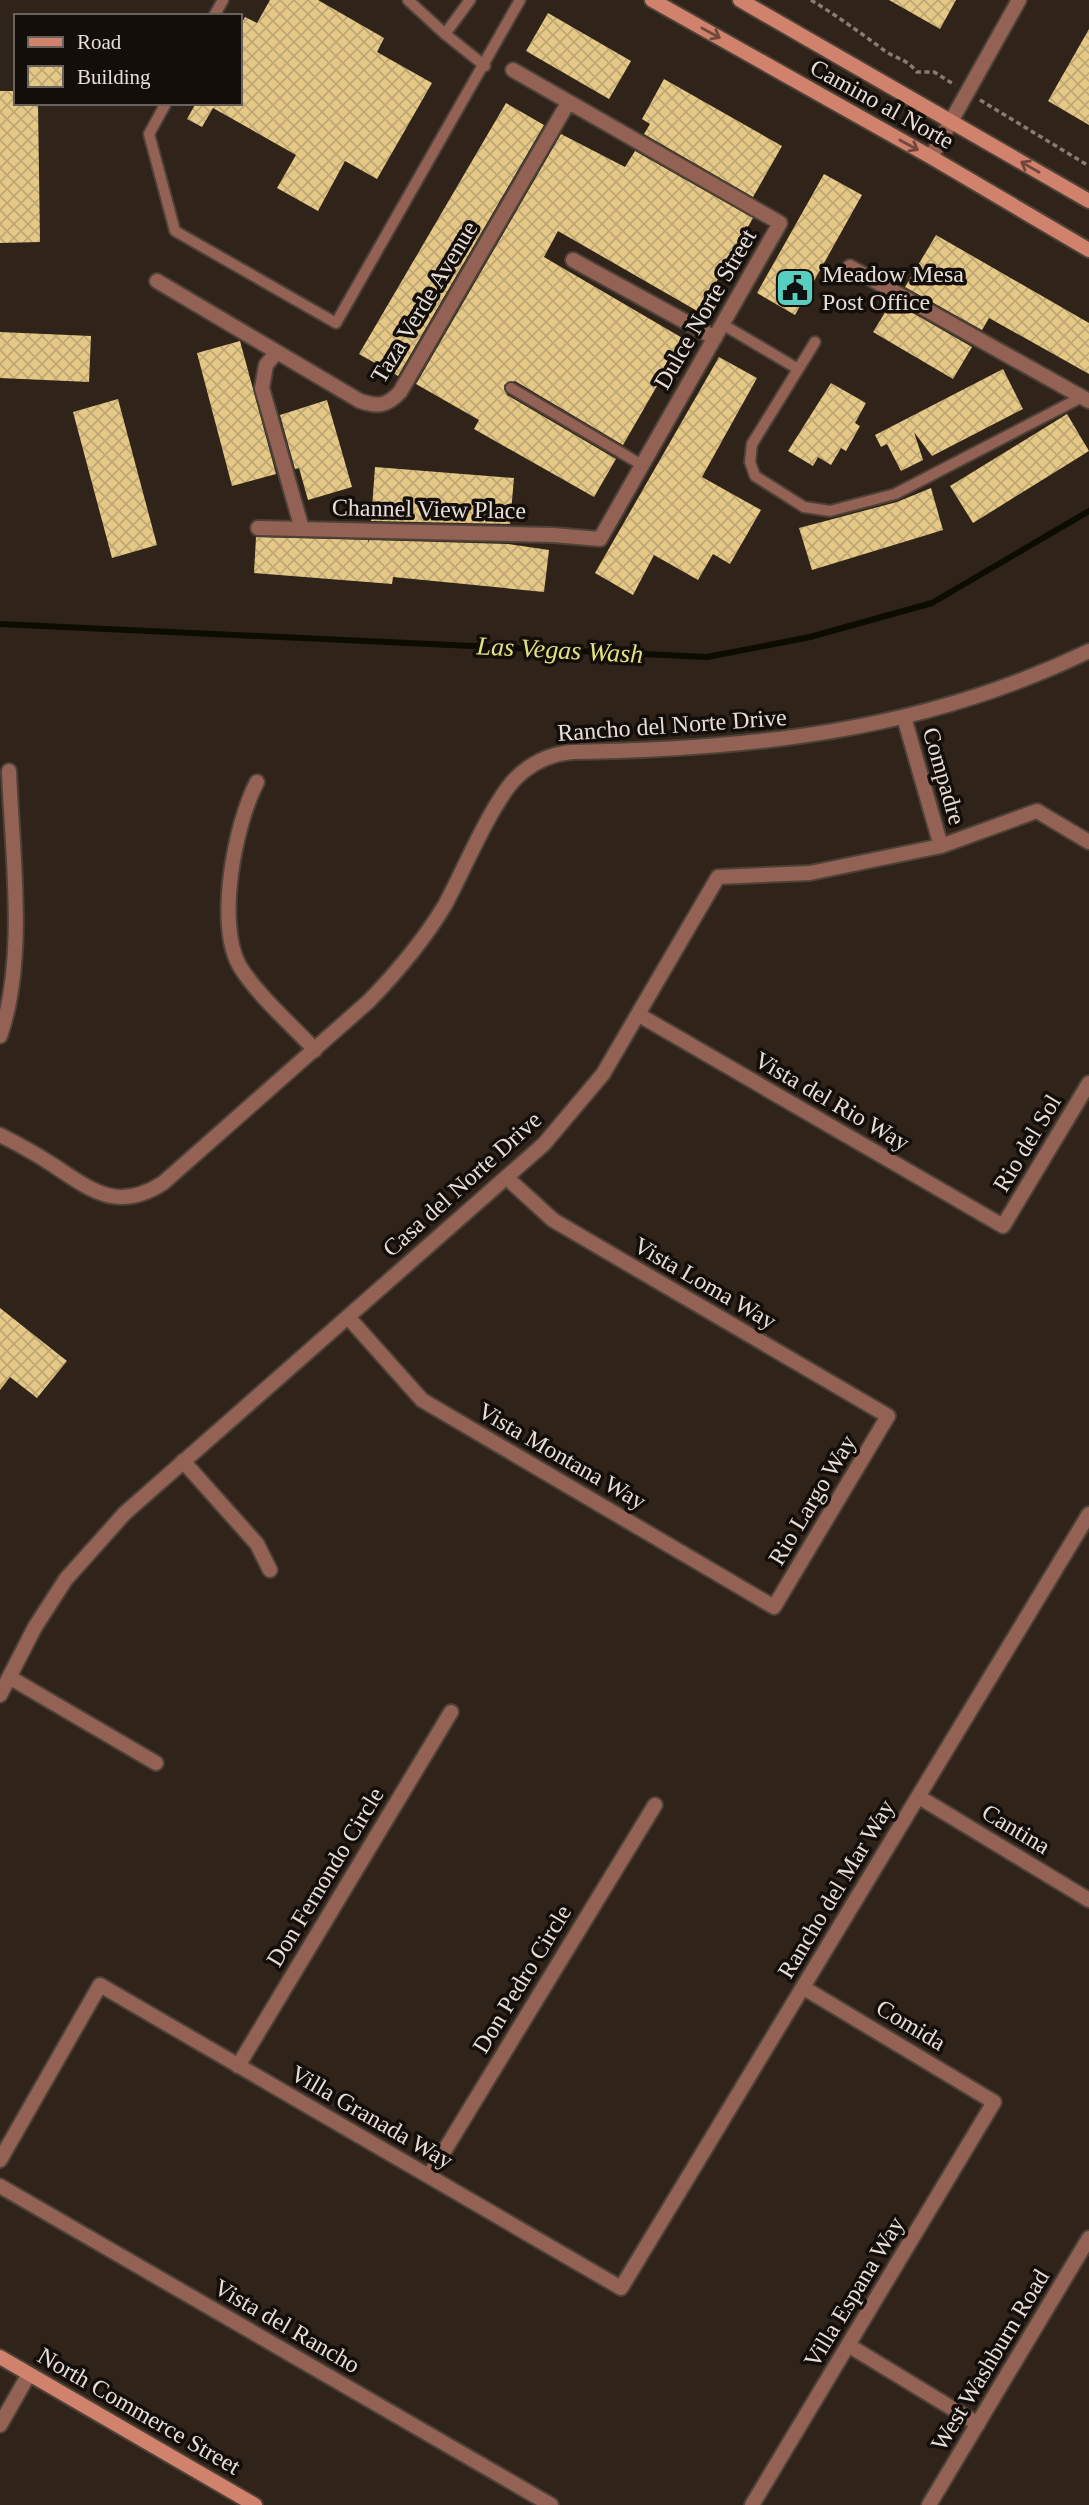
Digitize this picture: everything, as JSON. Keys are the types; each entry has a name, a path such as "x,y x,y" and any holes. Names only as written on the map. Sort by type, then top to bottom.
{"main road":[{"name":"Camino al Norte","path":"652,0 931,157 1089,250"},
{"name":"Camino al Norte","path":"740,0 1089,201"},
{"name":"North Commerce Street","path":"0,2357 255,2505"}],"street":[{"path":"931,157 1019,0"},
{"name":"Dulce Norte Street","path":"513,70 780,223 600,539"},
{"name":"Taza Verde Avenue","path":"157,281 360,401 375,407 389,403 400,392 568,103"},
{"path":"573,260 715,338"},
{"path":"850,267 1085,399"},
{"path":"277,352 267,365 262,388 302,529"},
{"name":"Channel View Place","path":"258,528 553,535 600,539"},
{"name":"Rancho del Norte Drive","path":"0,1135 88,1189 114,1197 140,1195 163,1183 369,1001 409,957 443,907 506,792 520,775 538,761 572,752 770,742 904,718 986,693 1089,651"},
{"name":"Compadre","path":"904,718 941,846"},
{"path":"0,1036 14,966 9,771"},
{"path":"257,782 237,833 228,913 230,942 248,978 315,1050"},
{"name":"Casa del Norte Drive","path":"0,1695 35,1627 66,1579 125,1513 544,1144 603,1074 718,877 810,873 941,846 1037,811 1089,842"},
{"name":"Vista del Rio Way","path":"639,1015 1003,1226"},
{"name":"Rio del Sol","path":"1003,1226 1089,1083"},
{"name":"Vista Loma Way","path":"507,1178 553,1220 888,1416"},
{"name":"Vista Montana Way","path":"348,1317 422,1400 774,1607"},
{"name":"Rio Largo Way","path":"774,1607 888,1416"},
{"path":"183,1461 257,1544 270,1570"},
{"name":"Rancho del Mar Way","path":"621,2288 1089,1514"},
{"path":"9,1677 156,1763"},
{"name":"Don Fernondo Circle","path":"238,2066 451,1712"},
{"name":"Cantina","path":"919,1797 1089,1899"},
{"name":"Don Pedro Circle","path":"429,2176 655,1805"},
{"name":"Villa Granada Way","path":"0,2160 100,1985 621,2288"},
{"name":"Comida","path":"804,1987 995,2102"},
{"name":"Villa Espana Way","path":"752,2505 995,2102"},
{"name":"Vista del Rancho","path":"0,2186 551,2505"},
{"name":"West Washburn Road","path":"929,2505 1089,2238"},
{"path":"848,2345 978,2424"},
{"path":"0,2424 29,2374"}],"lane":[{"path":"408,0 485,66"},
{"path":"445,34 470,0"},
{"path":"165,105 149,134 175,231 336,323 485,66 520,0"},
{"path":"722,324 798,369"},
{"path":"815,342 752,444 750,462 755,476 804,508 830,511 895,494 1085,399"},
{"path":"511,388 642,466"}],"path":[{"path":"811,0 850,23 887,52 906,59 917,72 934,72"},
{"path":"1001,113 1089,166"}],"building":[{"path":"270,0 318,0 384,38 377,52 432,83 377,179 345,161 318,211 277,188 296,155 213,108 202,127 187,119 195,105 242,105 242,22 245,17 257,23"},
{"path":"889,0 956,0 940,29"},
{"path":"548,13 631,61 609,99 526,51"},
{"path":"1089,29 1089,125 1048,101"},
{"path":"664,79 782,146 753,197 644,134 650,124 642,119"},
{"path":"0,91 14,91 14,105 38,105 40,242 0,243"},
{"path":"506,103 544,125 398,376 359,354"},
{"path":"561,134 625,167 635,151 753,218 699,312 558,231 544,257 684,339 623,445 515,381 504,385 507,395 616,459 594,497 474,429 479,420 416,384"},
{"path":"824,174 862,195 795,315 757,293"},
{"path":"936,235 1089,323 1089,374 989,318 982,330 905,287"},
{"path":"892,301 972,347 953,379 873,332"},
{"path":"0,332 91,336 89,382 0,378"},
{"path":"240,341 276,474 232,486 197,353"},
{"path":"719,357 757,378 702,477 761,510 730,564 713,554 698,580 654,555 633,595 595,573"},
{"path":"1003,369 1023,409 932,456 914,432 923,460 901,471 887,444 881,447 875,435"},
{"path":"831,383 866,403 855,423 860,426 846,451 841,448 831,465 818,457 813,466 788,451"},
{"path":"118,399 157,545 112,558 73,412"},
{"path":"327,400 352,487 308,500 299,468 295,469 280,415"},
{"path":"1067,414 1089,451 973,523 950,486"},
{"path":"375,467 514,478 510,524 371,521"},
{"path":"931,488 943,530 812,570 799,528 897,502"},
{"path":"256,537 368,540 369,543 369,540 508,544 549,550 544,592 393,577 392,584 254,573"},
{"path":"0,1308 67,1361 37,1398 10,1377 0,1390"}],"waterway":[{"name":"Las Vegas Wash","path":"0,624 707,657 810,637 932,603 1089,511"}],"place":[{"name":"Meadow Mesa Post Office","path":"795,288"}]}
